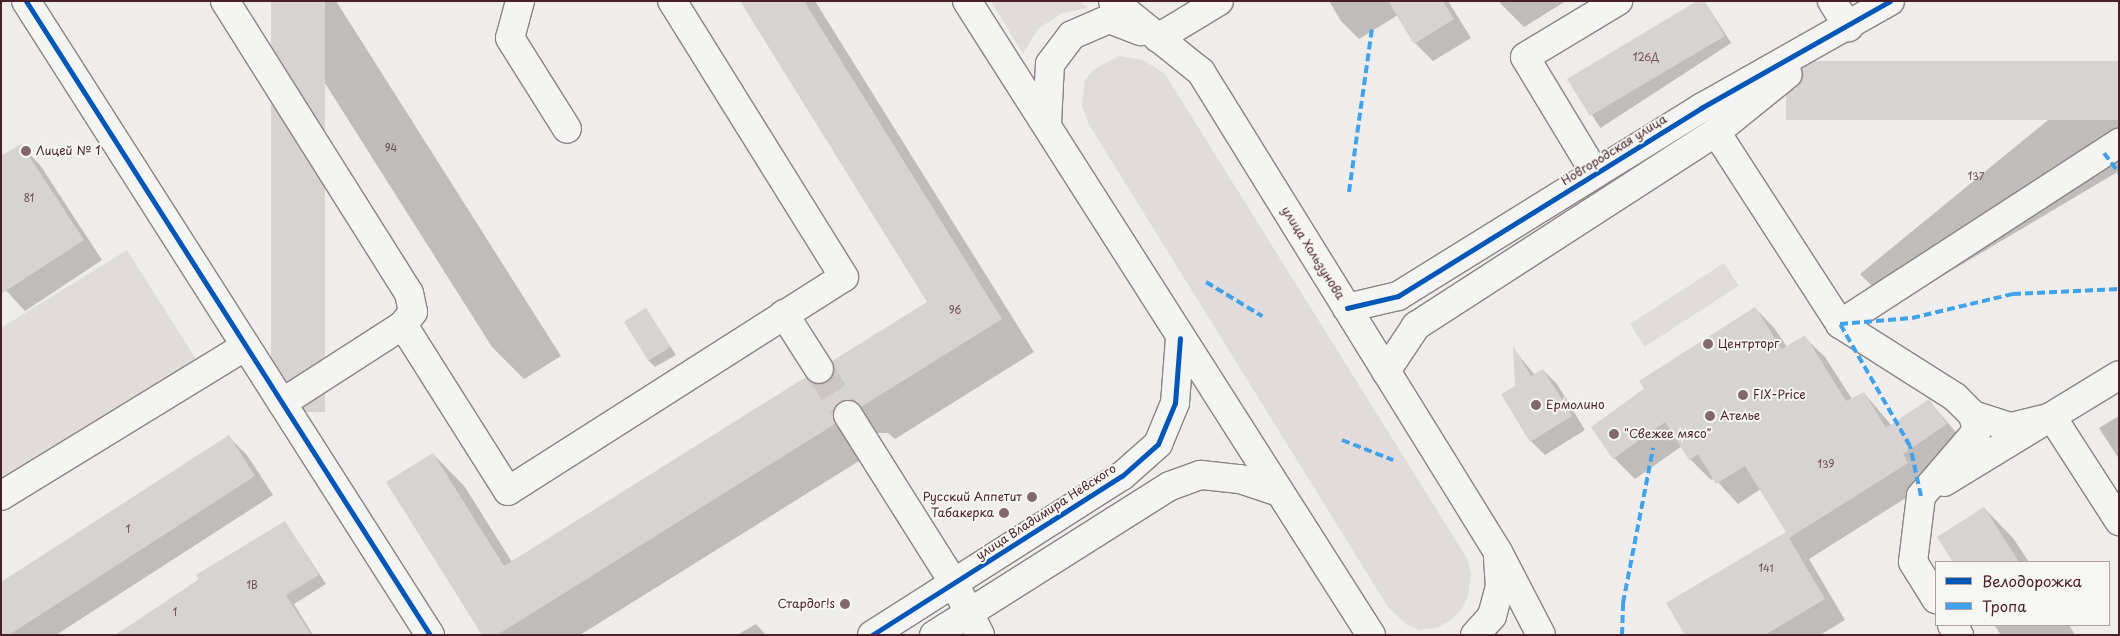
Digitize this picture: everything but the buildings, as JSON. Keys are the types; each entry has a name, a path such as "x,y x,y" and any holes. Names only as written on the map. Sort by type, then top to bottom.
{"street":[{"path":"26,1 430,635"},
{"path":"225,1 409,293 413,312 403,325 282,403"},
{"path":"520,1 510,38 567,129"},
{"path":"403,325 508,491 844,277 672,1"},
{"path":"967,1 1047,123 1180,338 1372,634"},
{"name":"улица Хользунова","path":"1113,1 1201,72 1498,552 1541,635"},
{"path":"1047,123 1050,64 1072,35 1109,19 1158,38 1219,1"},
{"path":"1595,172 1525,57 1618,1"},
{"path":"1832,1 1847,14"},
{"name":"Новгородская улица","path":"1346,308 1398,296 1595,172 1701,108 1847,14 1890,1"},
{"name":"Новгородская улица","path":"1386,371 1416,326 1716,132 1847,14"},
{"path":"1716,132 1840,324 1955,397 1973,415 2011,427 2052,417"},
{"path":"1840,324 2119,143"},
{"path":"784,314 819,369"},
{"name":"улица Владимира Невского","path":"872,635 1122,476 1158,444 1175,403 1180,338"},
{"path":"1,496 246,346"},
{"path":"1921,496 2119,375"},
{"path":"1935,597 1913,562 1921,496 1978,431 1973,415"},
{"path":"848,416 954,583 974,624"},
{"path":"2052,417 2119,521"},
{"path":"934,635 974,624 1170,486 1201,476 1240,479 1279,492"},
{"path":"1475,635 1492,616 1500,588 1498,552"}],"shaded area":[{"path":"991,1 1079,1 1088,8 1062,13 1038,29 1023,54"},
{"path":"1119,56 1143,60 1165,74 1468,560 1471,574 1468,596 1462,609 1451,620 1436,628 1420,630 1407,625 1388,607 1088,123 1082,105 1085,80 1094,69"},
{"path":"127,250 204,372 1,496 1,328"},
{"path":"1724,263 1739,286 1645,347 1630,324"}],"tunnel":[{"path":"819,369 848,415"}],"marked path":[{"path":"1349,192 1372,28"},
{"path":"2104,153 2119,173"},
{"path":"1206,282 1262,316"},
{"path":"1921,496 1910,446 1840,324 1912,318 2013,294 2119,289"},
{"path":"1342,440 1393,460"},
{"path":"1622,635 1623,603 1653,448"}],"cycle path":[{"path":"26,1 430,635"},
{"path":"1347,308 1398,296 1701,108 1890,1"},
{"path":"872,635 1122,476 1158,444 1175,403 1180,338"}],"place":[{"name":"Лицей № 1","path":"26,151"},
{"name":"Центрторг","path":"1708,344"},
{"name":"FIX-Price","path":"1743,395"},
{"name":"Ермолино","path":"1536,405"},
{"name":"Ателье","path":"1710,416"},
{"name":"\"Свежее мясо\"","path":"1614,434"},
{"name":"Русский Аппетит","path":"1032,497"},
{"name":"Табакерка","path":"1004,513"},
{"name":"Стардог!s","path":"845,604"}]}
